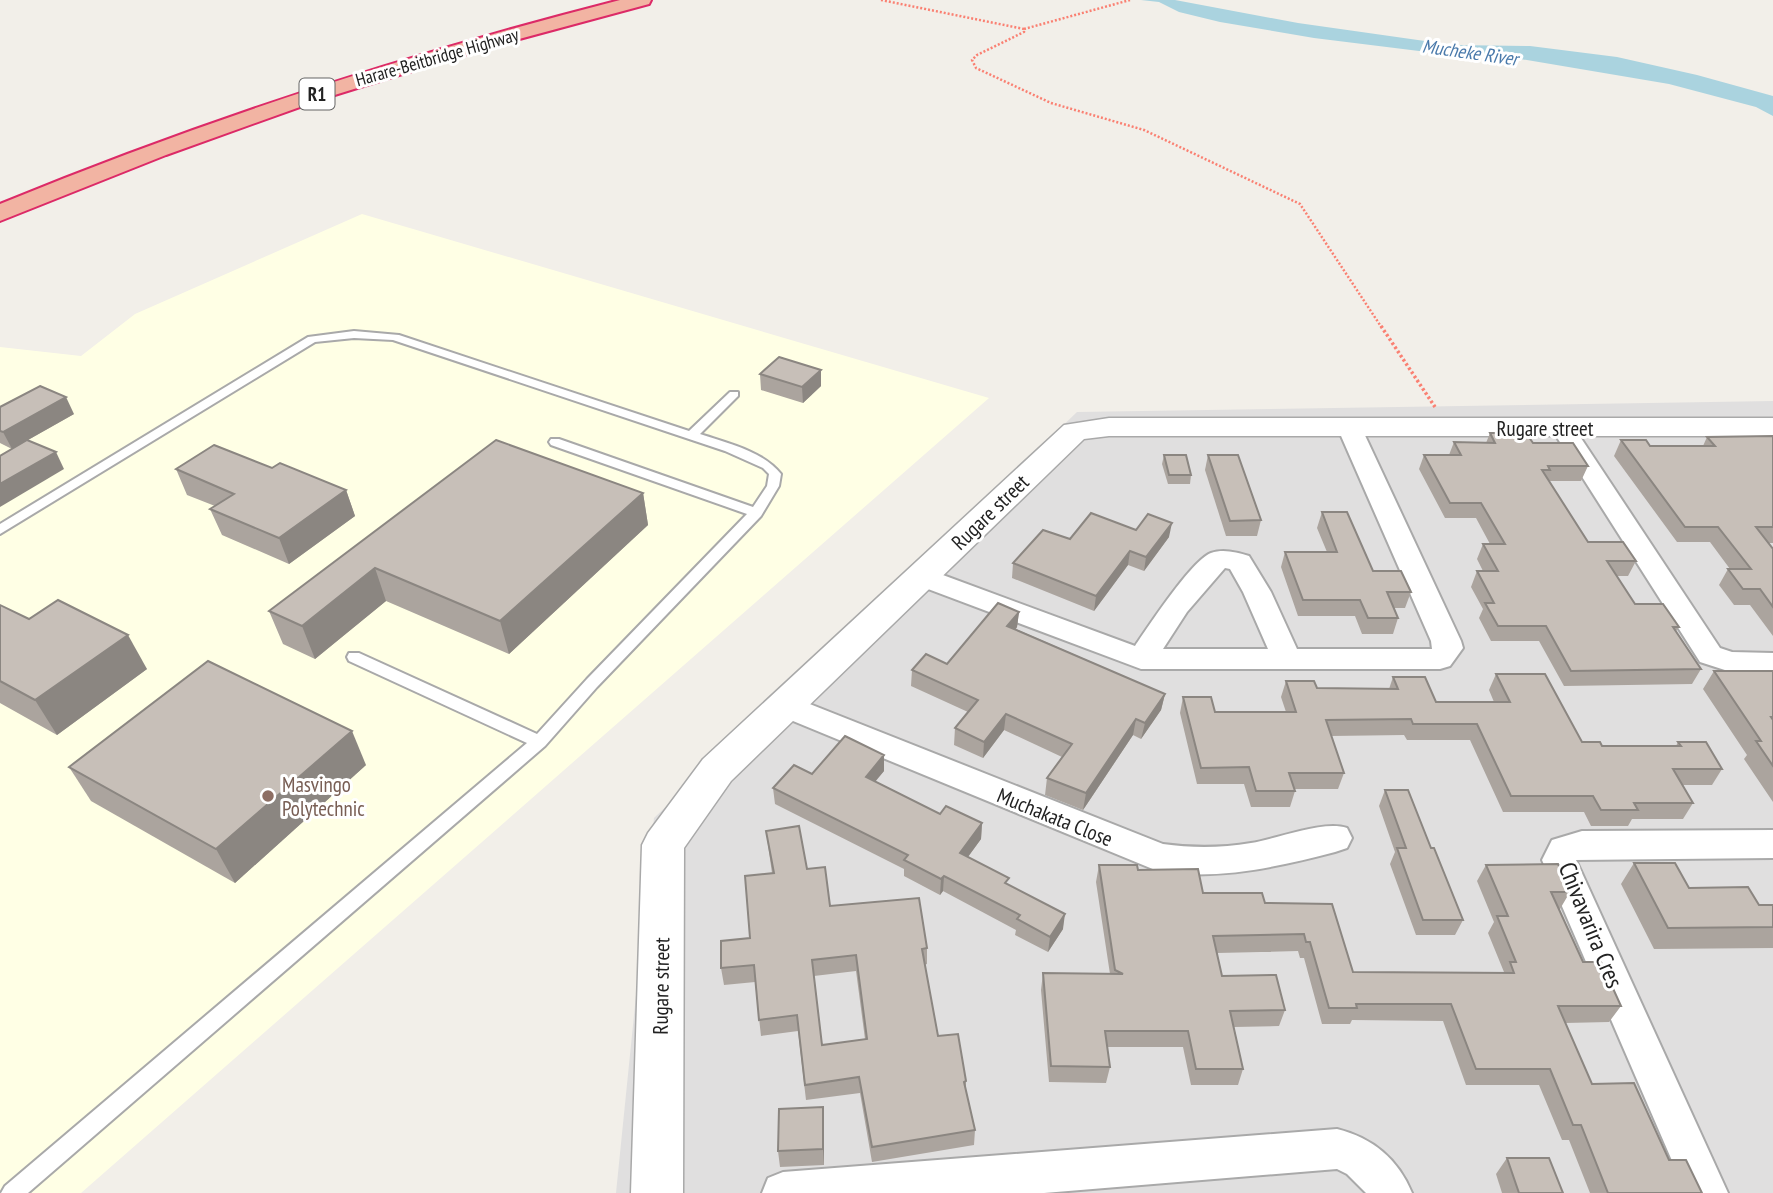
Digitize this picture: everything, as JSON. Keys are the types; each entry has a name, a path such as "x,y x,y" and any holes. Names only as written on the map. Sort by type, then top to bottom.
{"highway":[{"name":"Harare-Beitbridge Highway","path":"0,213 175,144 351,82 642,0"}],"street":[{"name":"Rugare street","path":"657,1193 663,845 717,770 1072,434 1080,429 1773,427"},
{"path":"1563,428 1710,655 1731,662 1773,663"},
{"path":"922,577 1141,659 1436,660 1444,656 1448,648 1350,429"},
{"path":"1141,659 1177,605 1216,561 1221,559 1239,562 1257,592 1288,660"},
{"name":"Muchakata Close","path":"787,706 1160,858 1220,862 1280,852 1335,838"},
{"name":"Chivavarira Cres","path":"1707,1193 1559,860 1563,850 1582,845 1773,844"},
{"path":"783,1193 1337,1149 1351,1152 1365,1160 1391,1193"}],"lane":[{"path":"0,530 312,339 337,334 395,337 691,435 767,465 775,474 773,486 756,513 592,683 539,743 12,1193"},
{"path":"691,435 734,394"},
{"path":"555,442 756,513"},
{"path":"354,657 539,743"}],"path":[{"path":"881,0 1024,29 1130,0"},
{"path":"915,0 918,8"},
{"path":"1024,29 1024,32 1010,41 978,53 972,60 976,68 1051,103 1154,134 1300,204 1449,428"}],"shaded area":[{"name":"Masvingo Polytechnic","path":"362,214 989,398 81,1193 0,1193 0,347 81,356 135,314"},
{"path":"1773,401 1773,1193 616,1193 654,818 1077,412"}],"water":[{"name":"Mucheke River","path":"1141,0 1175,0 1298,23 1453,45 1530,46 1617,57 1773,96 1773,116 1756,107 1669,84 1491,54 1419,51 1314,38 1220,22 1179,12 1159,2"}],"building":[{"path":"779,357 821,370 802,387 760,374"},
{"path":"40,386 66,397 3,432 0,431 0,407"},
{"path":"1490,433 1526,433 1533,443 1573,443 1588,466 1548,466 1550,470 1542,470 1588,542 1623,542 1636,561 1607,561 1635,604 1663,604 1679,627 1673,627 1701,669 1571,671 1546,626 1498,626 1485,603 1494,603 1477,571 1498,571 1483,544 1505,544 1481,503 1450,503 1424,455 1461,455 1454,442 1495,443"},
{"path":"1773,436 1773,527 1756,527 1773,549 1773,607 1760,589 1743,589 1728,569 1751,569 1718,527 1685,527 1621,440 1646,440 1650,446 1715,446 1707,437"},
{"path":"27,440 56,452 0,484 0,456"},
{"path":"496,440 643,493 500,621 375,568 302,626 269,611"},
{"path":"214,445 272,468 280,463 346,490 279,538 210,509 234,494 176,469"},
{"path":"1164,455 1186,455 1191,475 1169,475"},
{"path":"1208,455 1238,455 1261,520 1230,521"},
{"path":"1322,512 1347,512 1373,571 1401,571 1411,592 1387,592 1398,618 1368,618 1360,600 1303,600 1285,552 1337,552"},
{"path":"1091,513 1136,530 1148,514 1172,523 1146,557 1130,551 1096,596 1013,563 1043,530 1070,539"},
{"path":"58,600 128,635 35,700 0,681 0,605 29,619"},
{"path":"998,603 1019,612 1007,626 1165,694 1145,723 1136,719 1086,793 1047,778 1072,744 1006,714 984,742 955,728 978,700 912,670 926,654 947,664"},
{"path":"208,661 352,731 216,849 69,767"},
{"path":"1714,671 1773,671 1773,766 1756,741 1761,741"},
{"path":"1496,674 1545,674 1582,742 1600,742 1602,746 1681,746 1678,742 1706,742 1722,769 1673,769 1693,803 1634,803 1638,810 1601,810 1593,796 1511,796 1477,724 1413,724 1411,719 1326,720 1344,773 1289,773 1295,791 1256,791 1249,767 1201,768 1183,697 1211,697 1215,712 1296,712 1286,681 1314,681 1317,688 1398,689 1393,677 1425,677 1436,702 1510,702"},
{"path":"845,736 884,755 866,777 940,814 946,806 982,823 960,853 1009,878 1005,883 1065,914 1050,937 1017,919 1020,915 944,876 941,879 904,860 908,855 773,788 794,765 812,774"},
{"path":"1385,790 1408,790 1463,920 1423,920 1397,848 1406,848"},
{"path":"799,826 807,869 825,867 830,906 919,898 927,948 922,949 938,1036 958,1034 966,1081 964,1082 975,1130 872,1147 859,1077 805,1085 797,1015 759,1020 754,965 721,968 721,941 750,938 745,876 774,873 766,831","holes":["856,955 867,1039 822,1045 812,960"]},
{"path":"1634,863 1675,863 1689,888 1748,887 1759,905 1773,905 1773,927 1668,928"},
{"path":"1558,864 1570,892 1551,892 1583,962 1601,962 1621,1006 1558,1006 1592,1084 1634,1083 1669,1160 1686,1160 1702,1193 1608,1193 1581,1125 1573,1125 1550,1069 1476,1069 1451,1004 1356,1004 1357,1008 1329,1008 1310,942 1306,942 1304,934 1213,936 1222,976 1276,975 1285,1010 1230,1011 1243,1069 1196,1069 1188,1031 1105,1031 1110,1067 1051,1066 1043,973 1123,974 1115,970 1099,865 1137,865 1138,870 1198,869 1203,893 1262,893 1265,903 1332,904 1353,972 1514,973 1510,962 1516,962 1497,916 1508,916 1486,865"},
{"path":"823,1107 823,1149 778,1151 779,1109"},
{"path":"1507,1158 1549,1158 1563,1193 1519,1193"}],"place":[{"name":"Masvingo Polytechnic","path":"268,796"}]}
